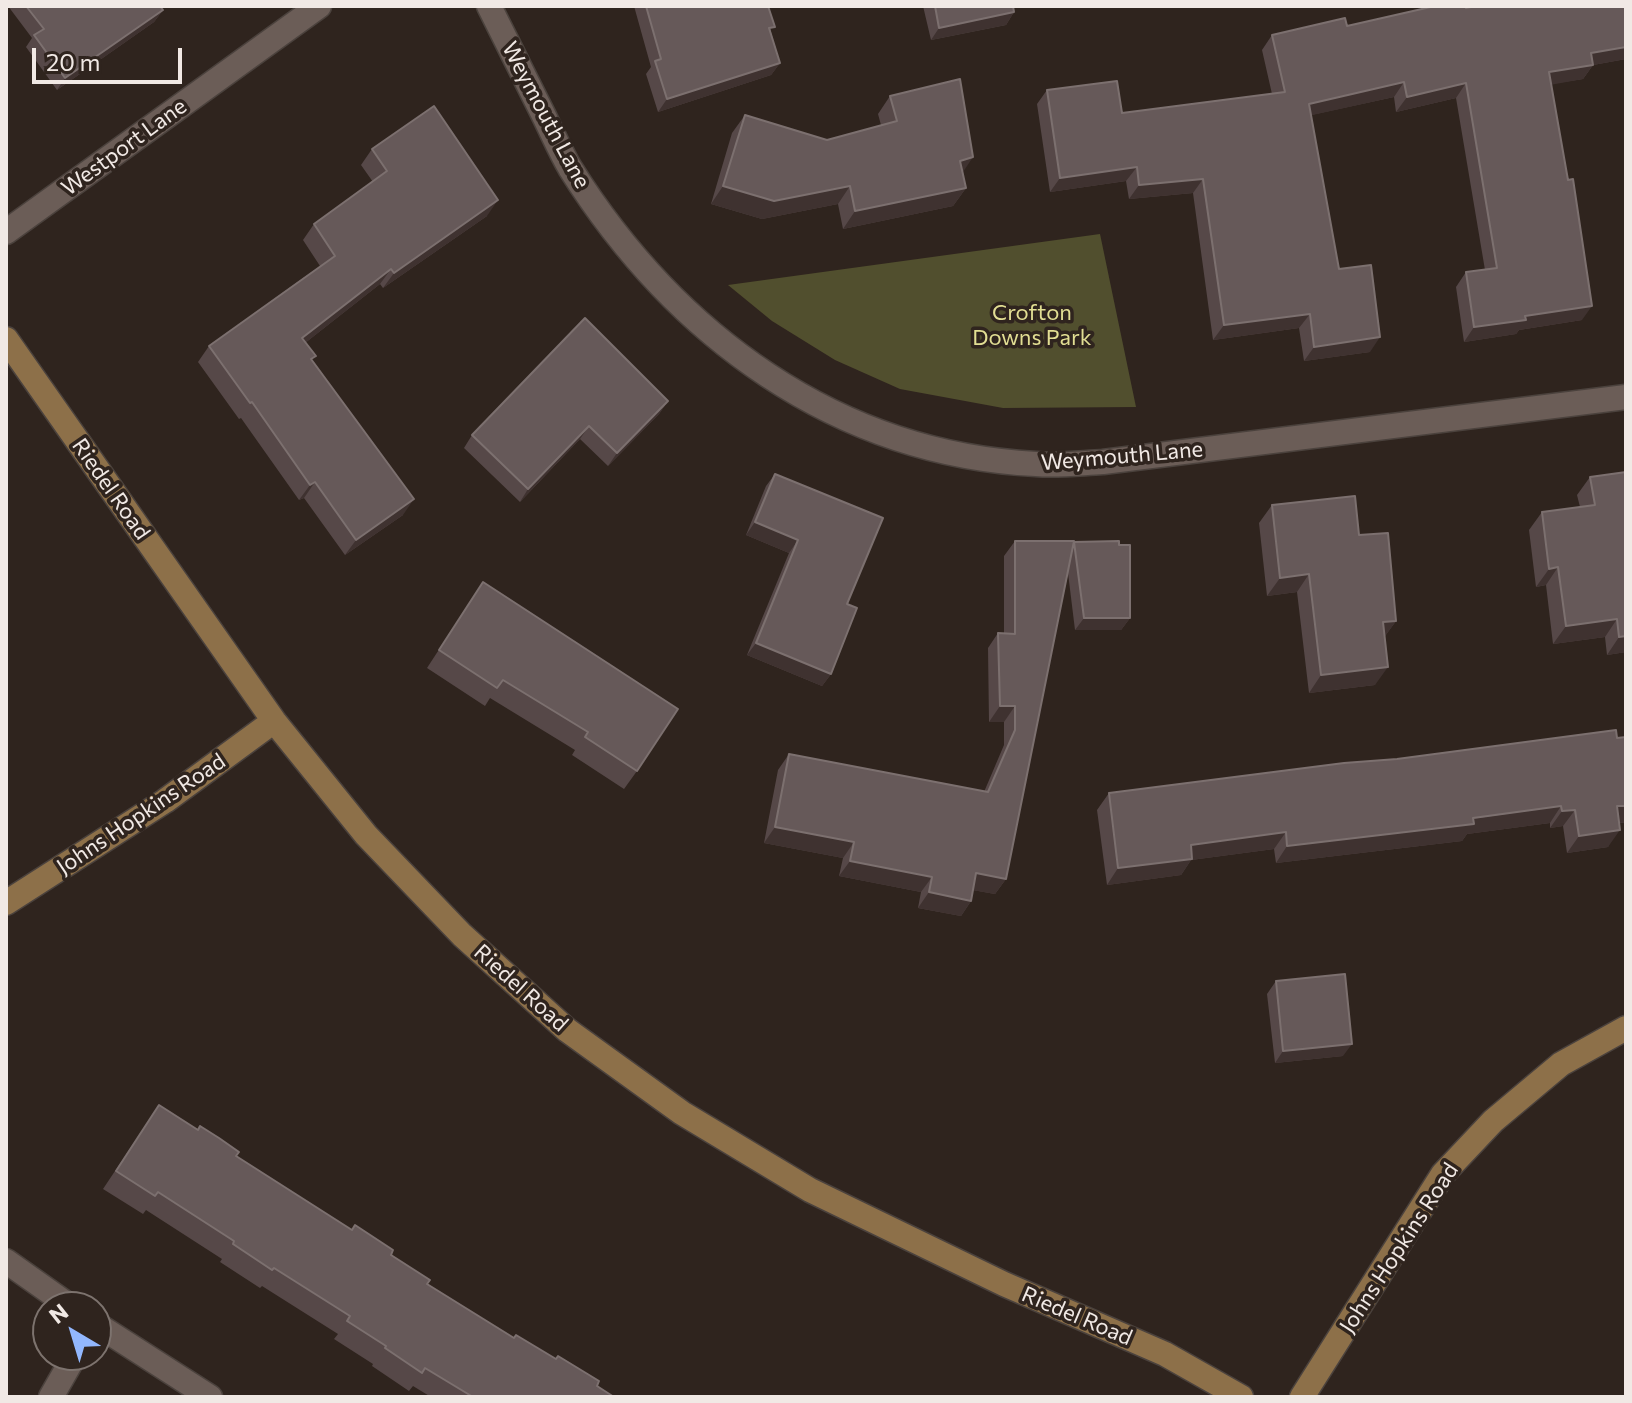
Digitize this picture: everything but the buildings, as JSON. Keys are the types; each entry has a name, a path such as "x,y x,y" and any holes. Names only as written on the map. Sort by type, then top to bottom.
{"street":[{"name":"Westport Lane","path":"6,232 319,6"},
{"name":"Weymouth Lane","path":"489,6 569,166 604,219 647,272 693,317 753,368 818,407 874,432 953,454 1037,464 1103,462 1626,397"},
{"name":"Riedel Road","path":"6,339 274,721 366,835 462,935 567,1030 682,1113 810,1190 1004,1284 1165,1354 1241,1397"},
{"name":"Johns Hopkins Road","path":"6,903 165,801 274,721"},
{"name":"Johns Hopkins Road","path":"1302,1397 1443,1174 1493,1121 1561,1064 1626,1028"},
{"path":"6,1261 48,1291"},
{"path":"112,1334 210,1397"},
{"path":"51,1397 66,1371"}],"green space":[{"name":"Crofton Downs Park","path":"1100,234 1136,407 1003,408 900,389 835,360 772,321 728,285"}]}
